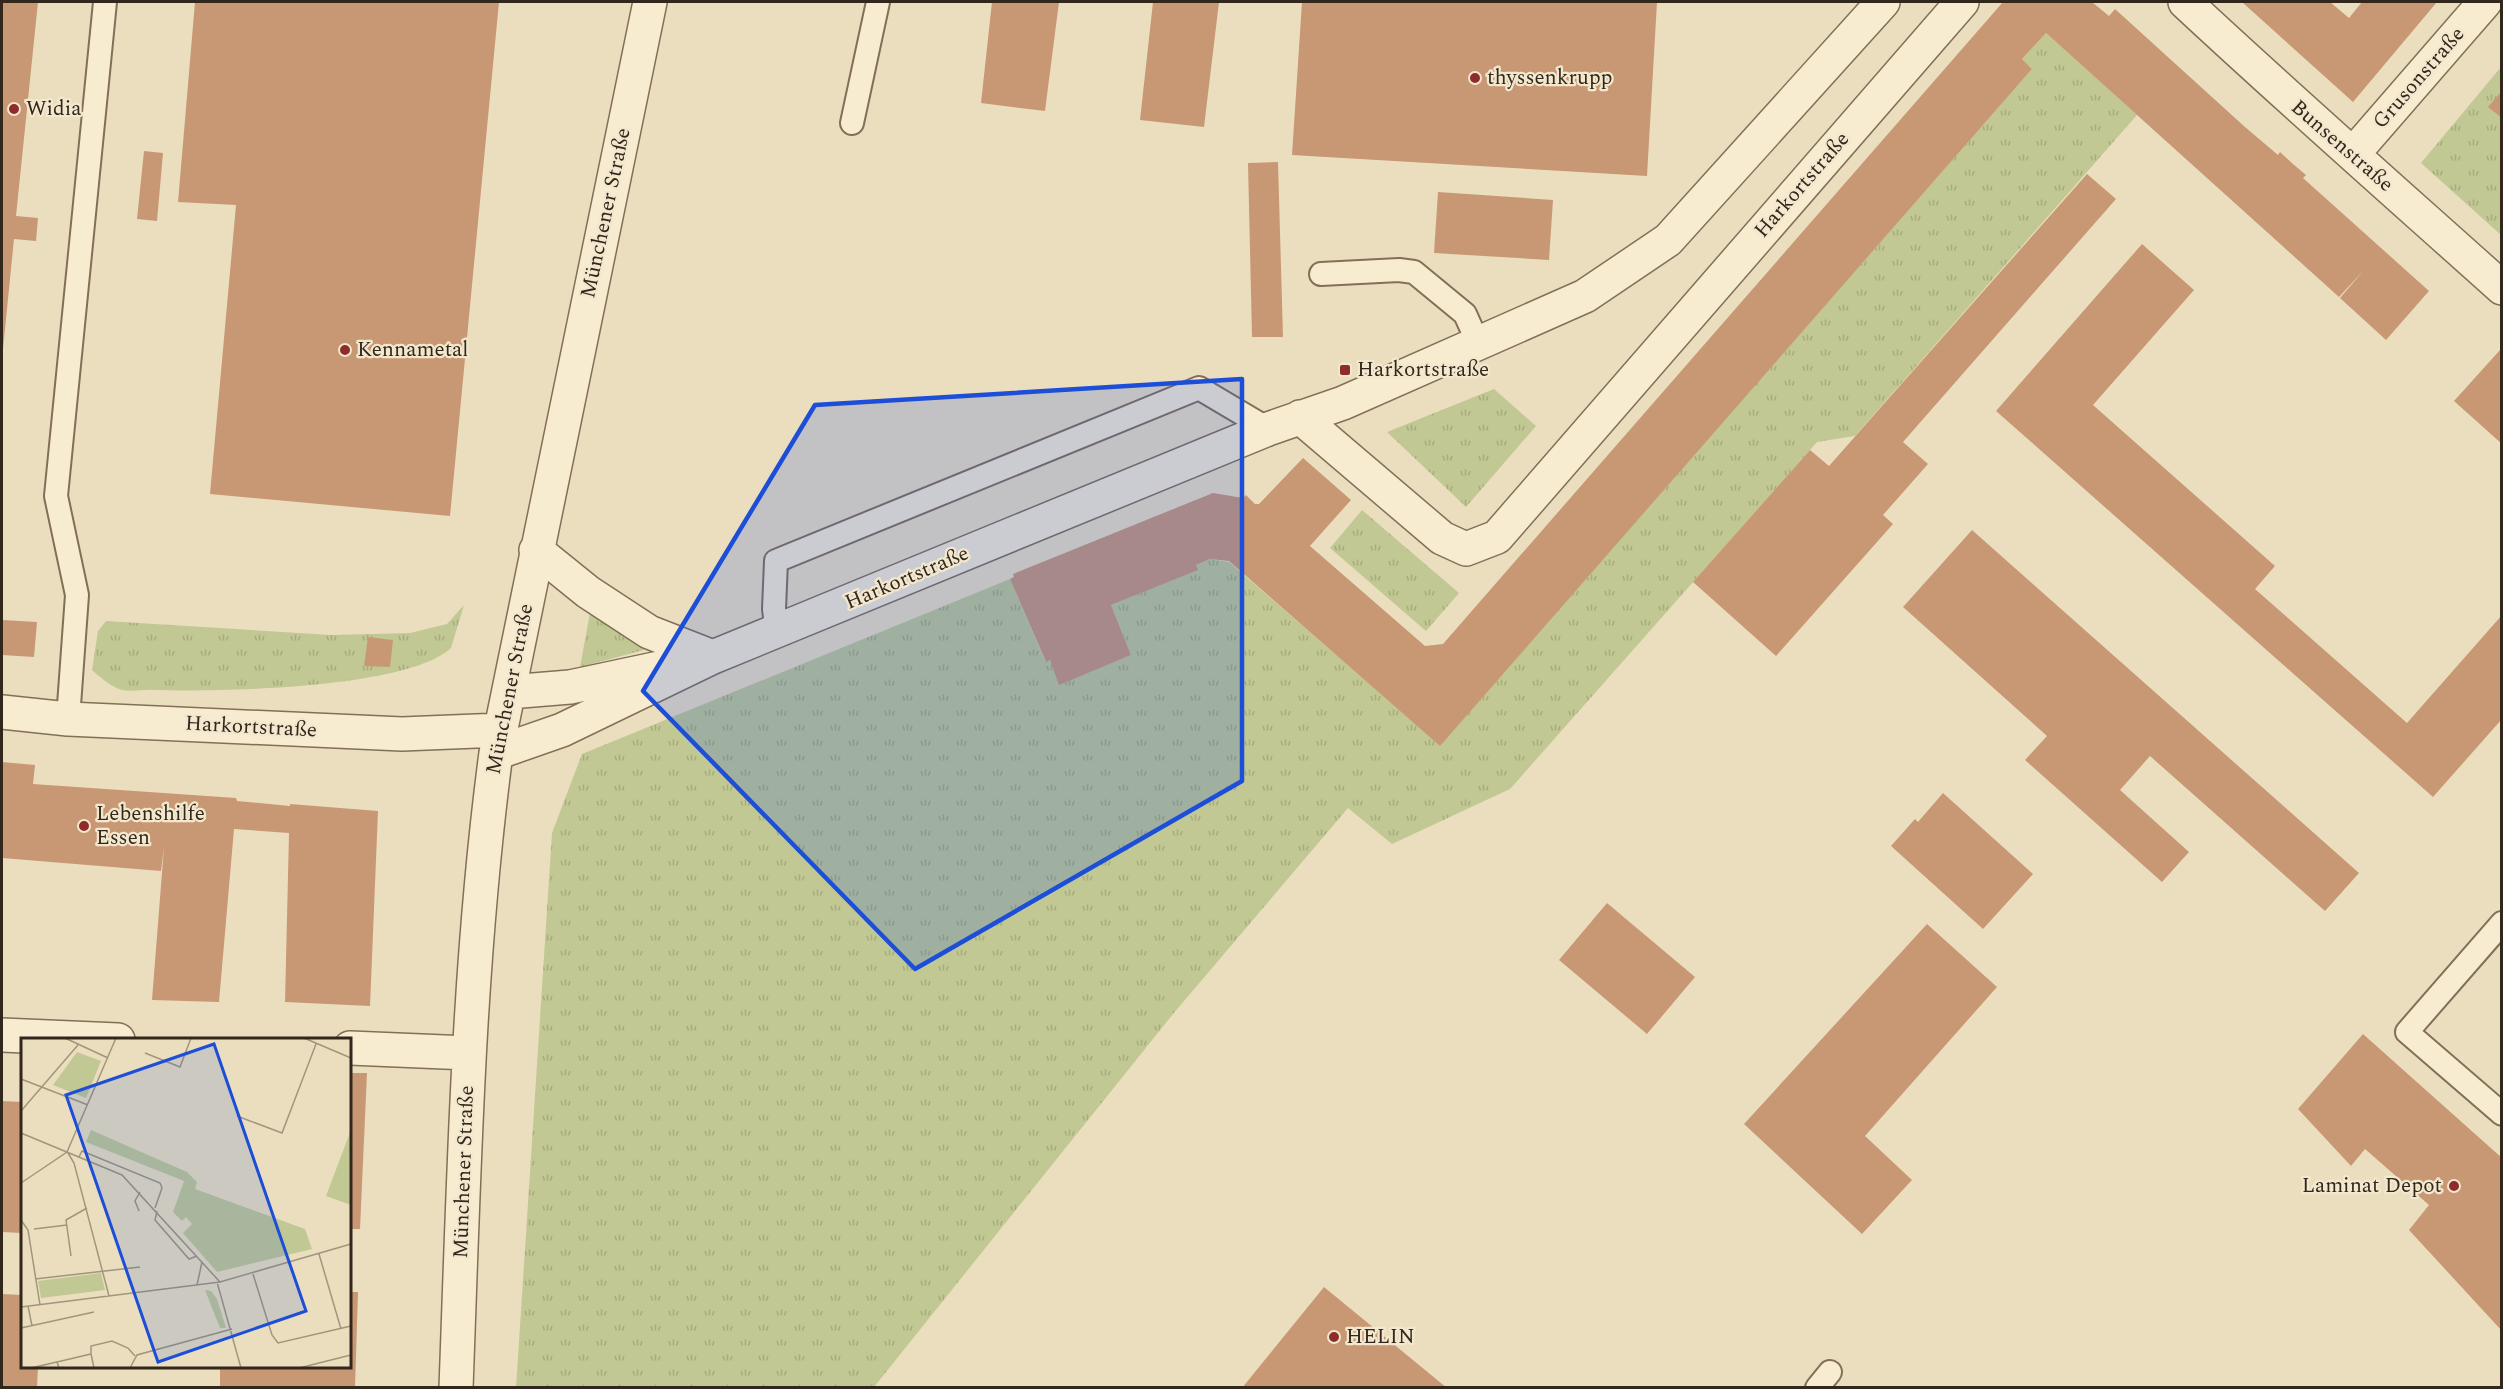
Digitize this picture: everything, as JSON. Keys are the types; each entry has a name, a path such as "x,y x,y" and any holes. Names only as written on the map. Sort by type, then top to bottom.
{"street":[{"name":"Münchener Straße","path":"456,1388 468,1053 482,873 498,742 650,2"},
{"name":"Harkortstraße","path":"2,712 68,719 402,734 498,742 562,730 713,657 1268,429 1343,403 1585,296 1668,240 1883,2"},
{"name":"Harkortstraße","path":"1300,417 1442,538 1466,549 1497,537 1962,2"},
{"name":"Bunsenstraße","path":"2185,2 2307,115 2354,154 2502,288"},
{"name":"Grusonstraße","path":"2354,154 2485,2"},
{"path":"536,550 588,592 649,632 713,657"},
{"name":"Harkortstraße","path":"509,692 570,687 713,657"},
{"path":"2,1035 72,1038"},
{"path":"351,1048 468,1053"}],"lane":[{"path":"68,719 77,595 56,495 105,2"},
{"path":"852,123 878,2"},
{"path":"1322,274 1399,270 1414,272 1465,314 1478,343"},
{"path":"777,632 774,609 776,561 1199,388 1268,429"},
{"path":"2502,923 2407,1032 2502,1114"}],"highlighted area":[{"path":"1242,379 1242,781 915,969 643,691 815,405"}],"green space":[{"path":"2046,33 2137,115 1855,436 1817,442 1510,789 1392,844 1348,808 1173,1014 874,1387 516,1388 552,833 582,754 1010,579 1045,661 1050,660 1060,684 1131,655 1111,605 1197,570 1196,565 1210,559 1229,562 1440,745 2032,69 2022,59"},
{"path":"2501,67 2501,235 2421,163"},
{"path":"1494,389 1536,426 1466,507 1387,432"},
{"path":"1362,510 1459,593 1426,631 1330,548"},
{"path":"464,605 451,648 428,662 395,672 354,680 264,688 130,691 114,687 92,670 98,631 106,621 331,635 410,633 447,624"},
{"path":"590,613 644,650 580,667"}],"building":[{"name":"Widia","path":"2,2 38,2 16,216 38,218 36,241 14,239 3,349"},
{"name":"Kennametal","path":"195,2 499,2 450,516 210,494 236,205 178,202"},
{"path":"992,2 1059,2 1045,111 981,103"},
{"path":"1153,2 1219,2 1204,127 1140,120"},
{"name":"thyssenkrupp","path":"1302,2 1657,2 1647,176 1292,155"},
{"path":"2003,2 2092,2 2109,16 2115,9 2245,127 2278,155 2280,152 2306,175 2303,178 2429,291 2386,340 2340,298 2364,270 2339,297 2046,33 2022,59 2032,69 1440,746 1229,561 1210,559 1196,565 1198,570 1111,605 1131,655 1059,685 1050,660 1046,662 1010,579 1014,577 1013,574 1213,493 1243,498 1246,495 1255,504 1259,504 1303,458 1351,500 1310,546 1425,646 1443,644"},
{"path":"2242,2 2330,2 2349,18 2362,2 2437,2 2353,102"},
{"path":"2502,91 2502,118 2488,107"},
{"path":"144,151 163,153 157,221 137,219"},
{"path":"1278,162 1283,337 1252,337 1248,163"},
{"path":"2087,174 2116,199 1903,442 1928,464 1883,515 1893,524 1776,656 1693,582 1810,450 1829,466"},
{"path":"1438,192 1553,200 1549,260 1434,253"},
{"path":"2142,244 2194,290 2093,405 2275,566 2255,589 2407,723 2502,615 2502,719 2433,797 1996,411"},
{"path":"2500,350 2502,351 2502,444 2454,401"},
{"path":"1972,530 2359,873 2325,911 2150,756 2120,790 2189,852 2162,882 2025,760 2047,736 1903,607"},
{"path":"2,620 37,622 34,657 2,655"},
{"path":"368,637 393,640 390,667 364,666"},
{"path":"2,762 35,765 33,784 236,798 237,801 290,806 290,804 378,811 370,1006 285,1002 289,833 234,829 219,1002 152,1000 164,847 161,871 2,858"},
{"path":"1943,793 2033,874 1983,929 1891,846 1915,819 1918,822"},
{"path":"1607,903 1695,977 1647,1034 1559,960"},
{"path":"1927,924 1997,987 1865,1136 1912,1180 1862,1234 1744,1124"},
{"name":"Laminat Depot","path":"2363,1034 2502,1158 2502,1331 2409,1230 2429,1205 2365,1149 2351,1166 2298,1109"},
{"path":"351,1073 367,1073 360,1229 351,1229"},
{"path":"2,1101 21,1102 21,1233 2,1232"},
{"name":"HELIN","path":"1324,1287 1447,1388 1242,1388"},
{"path":"351,1292 358,1292 355,1388 220,1388 220,1368 351,1368"},
{"path":"2,1294 21,1295 21,1368 38,1368 37,1388 2,1388"}],"place":[{"name":"thyssenkrupp","path":"1475,78"},
{"name":"Widia","path":"14,109"},
{"name":"Kennametal","path":"345,350"},
{"name":"Harkortstraße","path":"1345,370"},
{"name":"Lebenshilfe Essen","path":"84,826"},
{"name":"Laminat Depot","path":"2454,1186"},
{"name":"HELIN","path":"1334,1337"}]}
